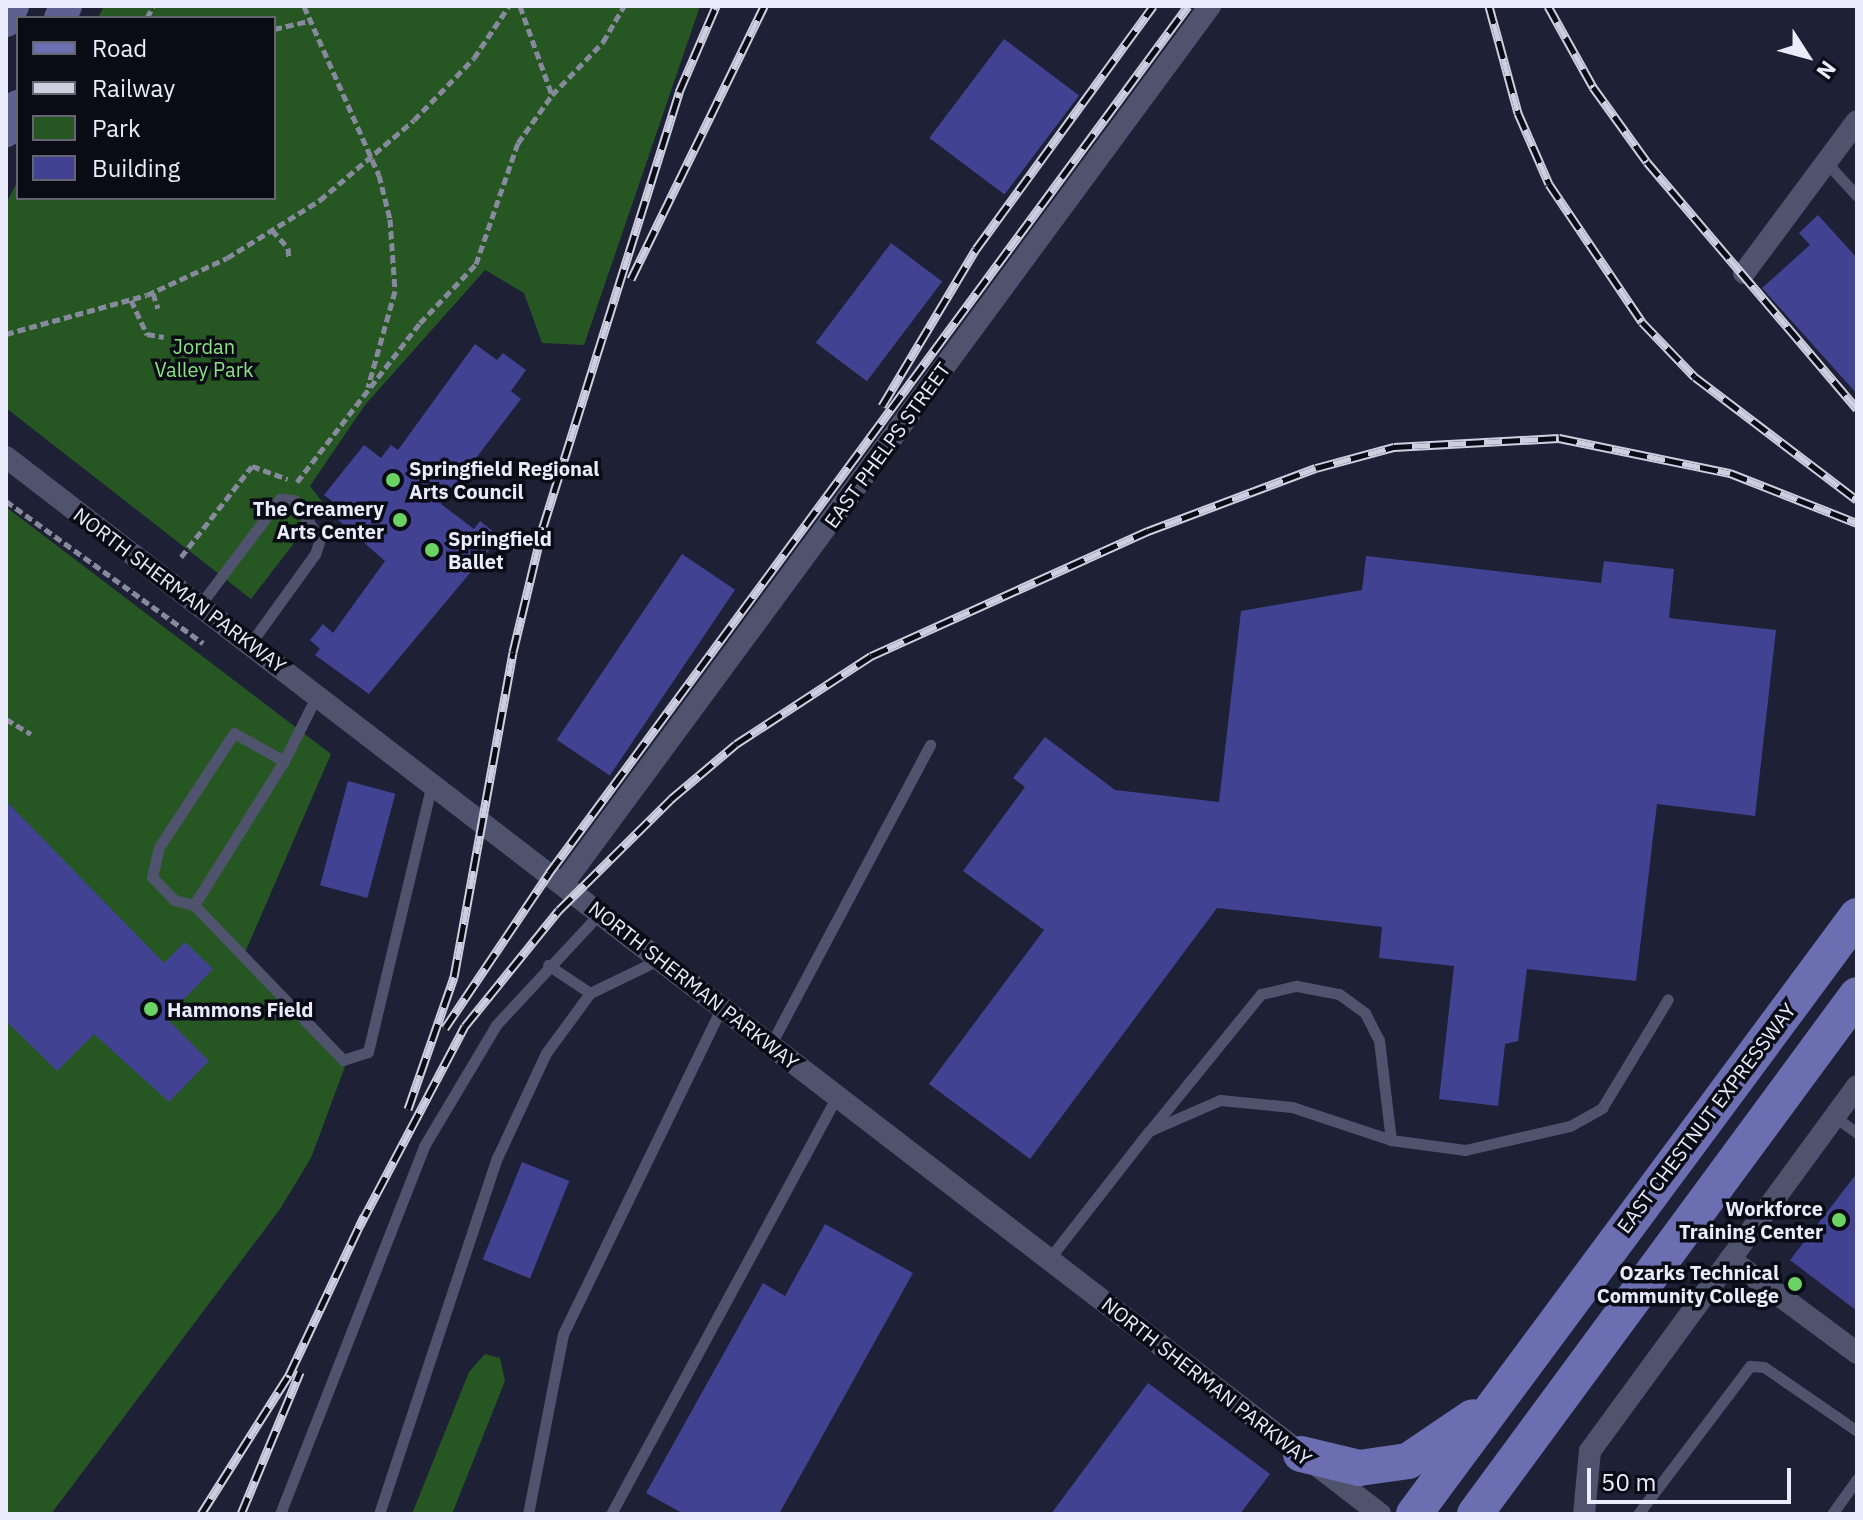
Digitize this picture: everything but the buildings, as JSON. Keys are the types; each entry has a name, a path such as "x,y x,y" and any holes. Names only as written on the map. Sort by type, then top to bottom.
{"main road":[{"path":"6,21 13,6"},
{"path":"6,131 16,110"},
{"name":"EAST CHESTNUT EXPRESSWAY","path":"1414,1514 1850,925"},
{"path":"1475,1514 1857,995"},
{"path":"1301,1454 1359,1468 1408,1461 1497,1400"}],"street":[{"name":"EAST PHELPS STREET","path":"563,884 1210,6"},
{"path":"1744,273 1857,121"},
{"name":"NORTH SHERMAN PARKWAY","path":"6,457 1380,1514"},
{"path":"1585,1514 1590,1451 1857,1086"},
{"path":"1730,1259 1857,1353"}],"lane":[{"path":"1826,162 1857,196"},
{"path":"200,605 280,499 294,500 320,539 315,554 250,644"},
{"path":"194,905 284,761 317,695"},
{"path":"284,761 234,733 159,847 152,877 174,900 194,905 343,1060 368,1052 433,784"},
{"path":"771,1044 930,745"},
{"path":"280,1514 424,1146 496,1025 548,965 600,913"},
{"path":"379,1514 497,1158 546,1053 590,993 660,959"},
{"path":"548,965 590,993"},
{"path":"1049,1259 1261,994 1297,986 1339,994 1365,1013 1379,1040 1391,1140"},
{"path":"1149,1131 1220,1100 1292,1107 1391,1140 1465,1150 1570,1126 1602,1108 1668,999"},
{"path":"528,1514 563,1334 722,1006"},
{"path":"611,1514 838,1096"},
{"path":"1835,1117 1857,1133"},
{"path":"1638,1514 1750,1366 1764,1367 1857,1431"},
{"path":"1832,1514 1857,1479"}],"path":[{"path":"304,6 371,157 396,255 395,291 366,391"},
{"path":"6,334 153,293 272,230 320,200 371,157 474,58 509,6"},
{"path":"520,6 552,95"},
{"path":"181,557 252,466 299,483 366,391 476,264 518,143 552,95 589,60 624,6"},
{"path":"276,29 309,21"},
{"path":"272,230 288,248 289,259"},
{"path":"153,293 158,308"},
{"path":"131,300 147,334 164,337"},
{"path":"6,501 210,648"},
{"path":"6,719 31,734"}],"green space":[{"name":"Jordan Valley Park","path":"104,6 700,6 584,345 542,343 524,293 485,270 365,405 310,486 324,504 251,599 6,408 6,204 16,184 16,200 276,200 276,16 99,16"},
{"name":"Hammons Field","path":"6,507 331,754 243,957 347,1061 311,1158 280,1209 51,1514 6,1514"},
{"path":"485,1354 500,1358 505,1381 452,1514 412,1514 469,1372"}],"railway":[{"path":"408,1109 454,977 513,652 543,527 679,92 716,6"},
{"path":"631,279 764,6"},
{"path":"882,406 976,249 1153,6"},
{"path":"445,1028 549,873 1188,6"},
{"path":"1489,6 1518,113 1549,184 1642,322 1695,377 1857,500"},
{"path":"1548,6 1593,87 1647,162 1857,409"},
{"path":"360,1225 465,1026 559,910 671,799 736,744 871,656 1148,531 1316,468 1394,447 1559,438 1730,473 1857,523"},
{"path":"201,1514 289,1375 364,1216"},
{"path":"241,1514 300,1372"}],"place":[{"name":"Springfield Regional Arts Council","path":"393,480"},
{"name":"The Creamery Arts Center","path":"400,520"},
{"name":"Springfield Ballet","path":"432,550"},
{"name":"Hammons Field","path":"151,1009"},
{"name":"Workforce Training Center","path":"1839,1220"},
{"name":"Ozarks Technical Community College","path":"1795,1284"}]}
